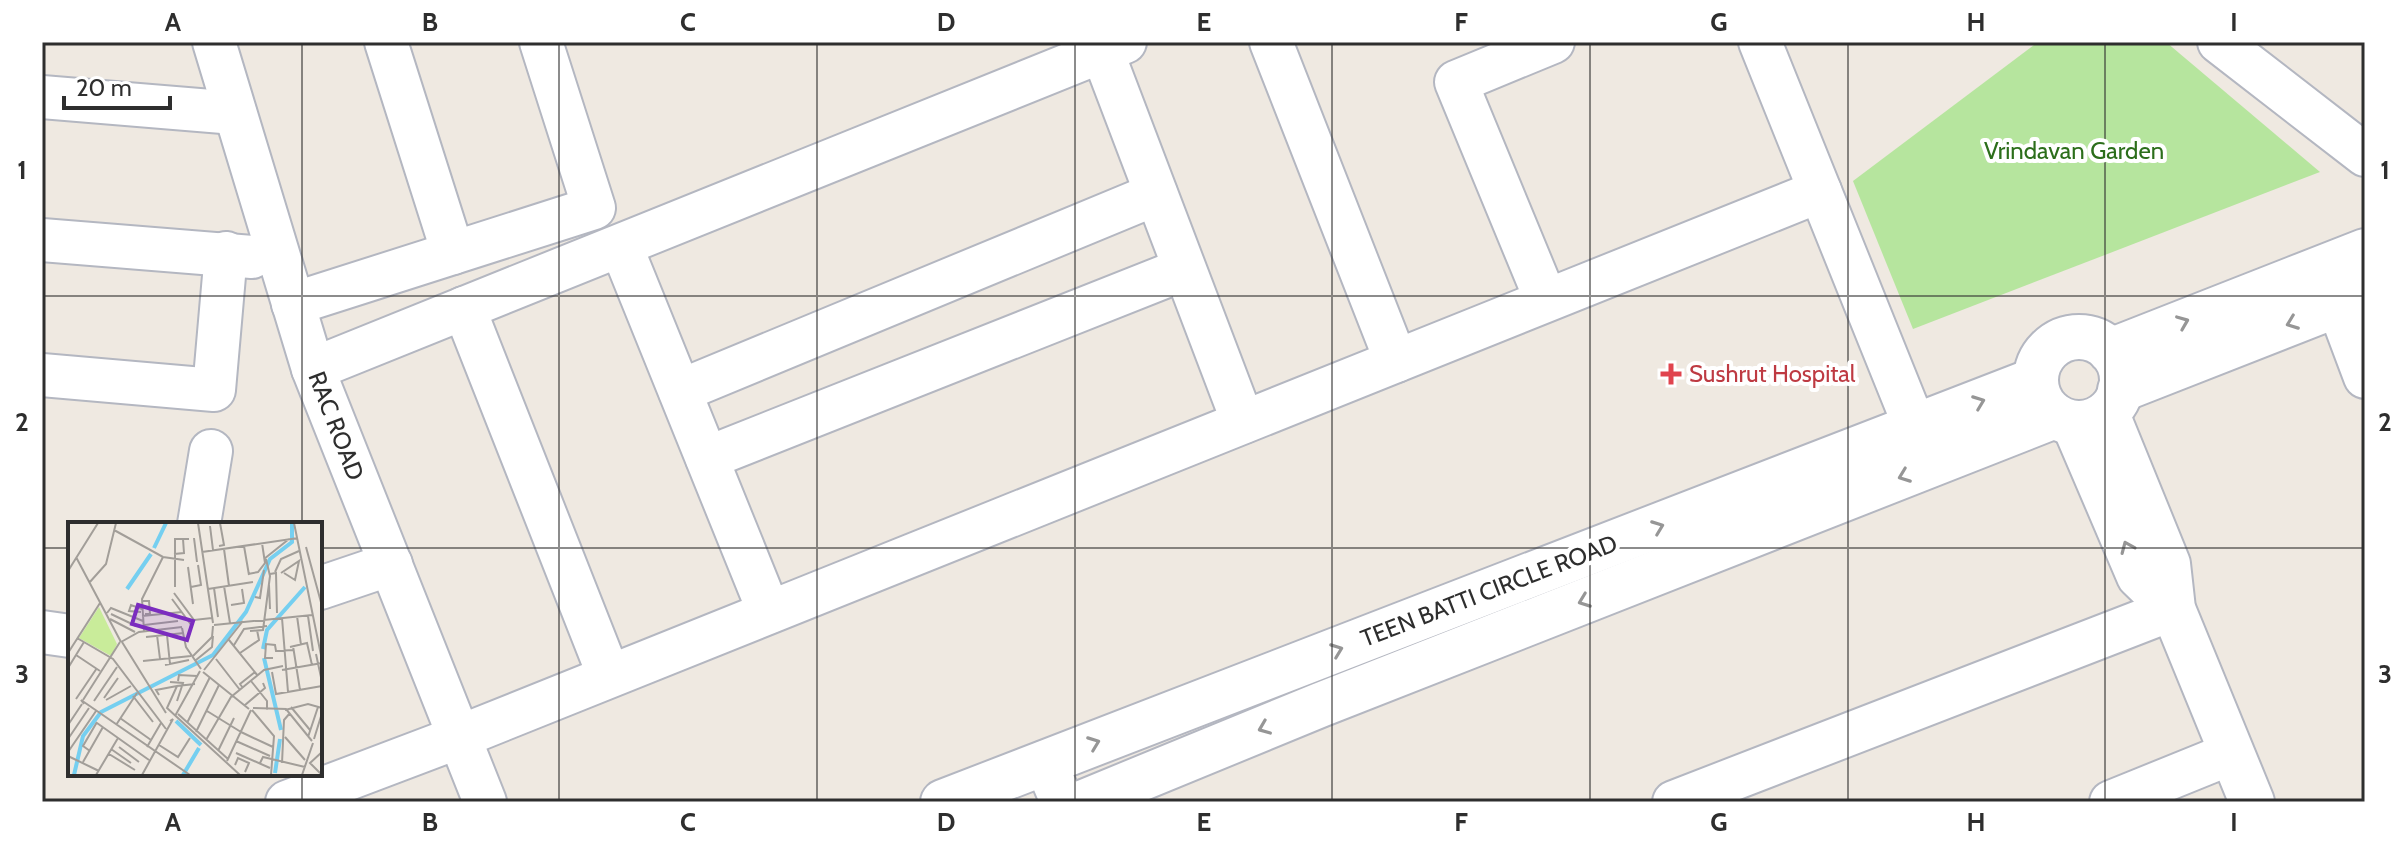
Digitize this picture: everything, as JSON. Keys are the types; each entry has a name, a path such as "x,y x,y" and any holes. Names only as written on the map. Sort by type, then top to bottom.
{"street":[{"name":"RAC ROAD","path":"214,42 313,369 485,802"},
{"path":"386,42 453,253"},
{"path":"293,304 594,208 541,42"},
{"path":"1271,42 1396,361"},
{"path":"1546,300 1456,82 1553,42"},
{"path":"1760,42 1915,427"},
{"path":"2219,42 2365,155"},
{"path":"313,369 1114,47 1156,194 1243,422"},
{"path":"42,97 235,113"},
{"path":"287,802 459,737 1820,191"},
{"path":"680,391 1156,194"},
{"path":"42,240 226,253 281,262"},
{"path":"621,246 769,612"},
{"path":"2084,396 2365,251"},
{"path":"42,375 214,390 226,253"},
{"path":"707,458 1184,269"},
{"path":"1084,802 2084,396 2352,299 2365,377"},
{"path":"464,308 609,676"},
{"path":"2084,396 2168,564 2173,609 2252,802"},
{"name":"TEEN BATTI CIRCLE ROAD","path":"943,802 1915,427 2084,396"},
{"path":"199,522 211,451"},
{"path":"322,587 391,564"},
{"path":"1674,802 2173,609"},
{"path":"42,632 68,636"},
{"path":"2111,802 2232,753"},
{"path":"1045,762 1062,802"}],"green space":[{"name":"Vrindavan Garden","path":"2038,42 2166,42 2320,172 1913,329 1853,181"}],"place":[{"name":"Sushrut Hospital","path":"1671,374"}]}
